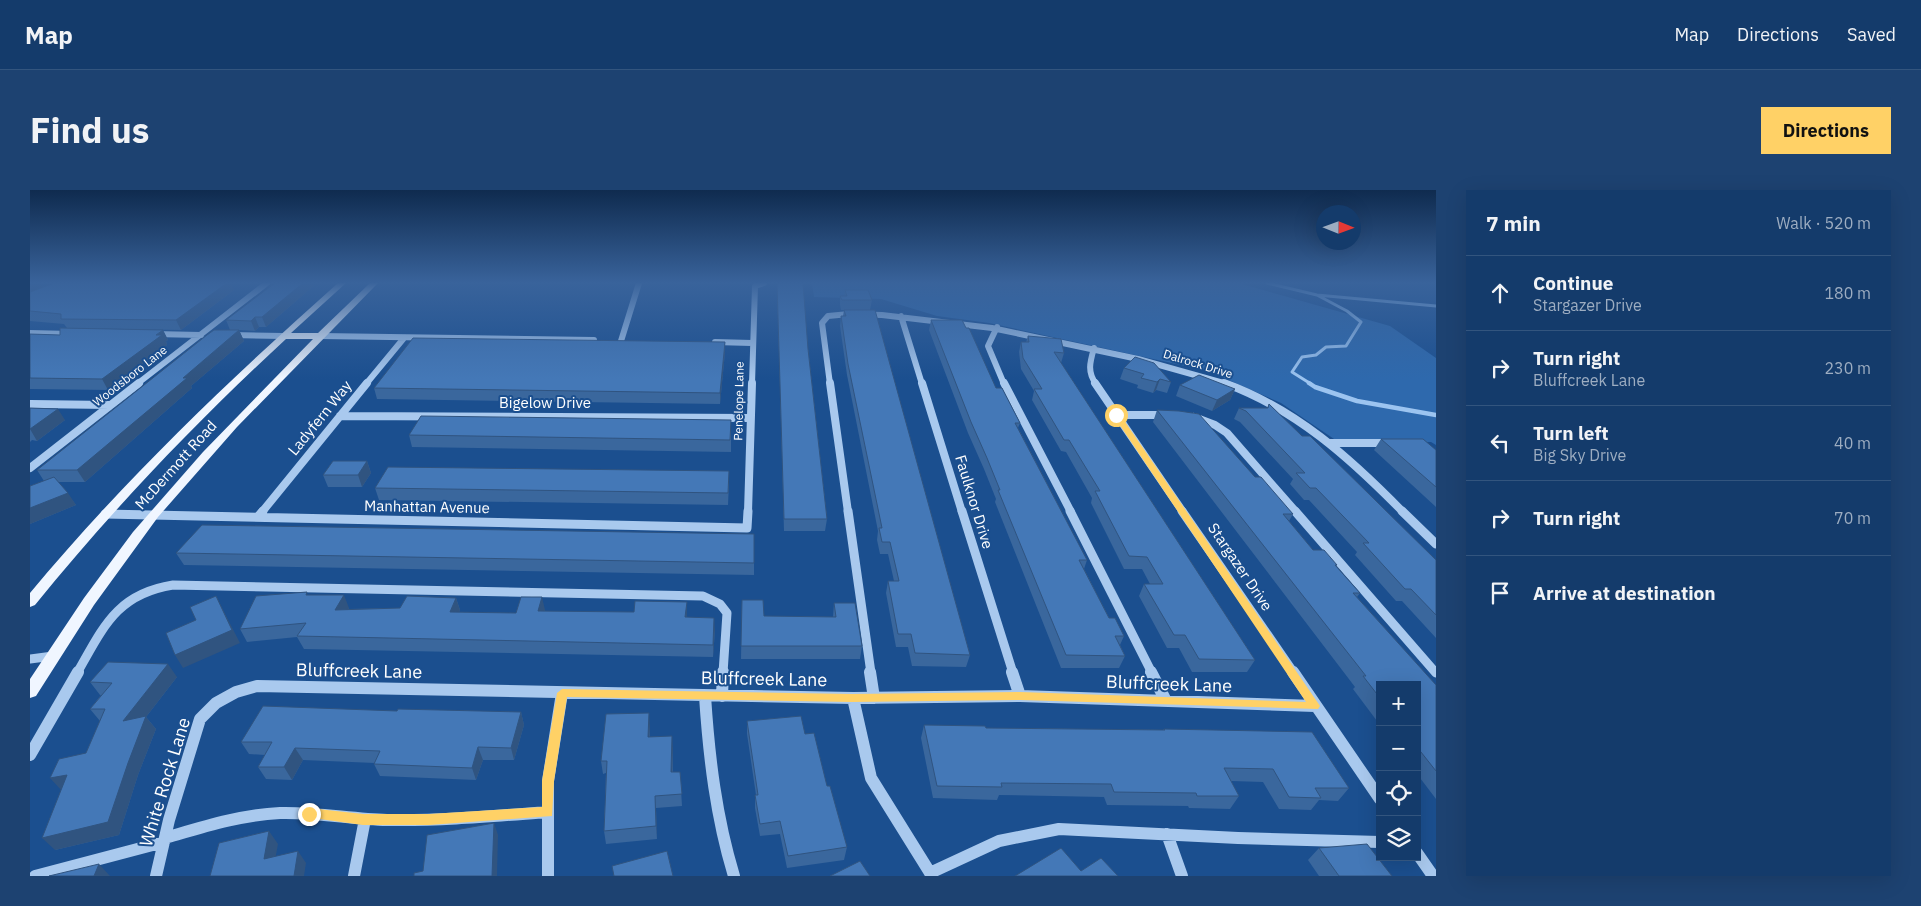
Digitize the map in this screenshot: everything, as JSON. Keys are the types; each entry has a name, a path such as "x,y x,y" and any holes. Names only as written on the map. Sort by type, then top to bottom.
{"main road":[{"name":"McDermott Road","path":"30,602 105,514 206,407 306,315"},
{"name":"McDermott Road","path":"30,692 98,587 154,514 206,454 342,315"},
{"path":"283,336 321,336"}],"street":[{"name":"Woodsboro Lane","path":"30,468 226,315"},
{"path":"621,341 630,315"},
{"name":"Penelope Lane","path":"747,528 753,315"},
{"name":"Dalrock Drive","path":"833,315 825,318 822,323 874,698"},
{"name":"Dalrock Drive","path":"834,315 901,316 997,327 1188,370 1239,388 1270,403 1330,443 1436,544"},
{"name":"Faulknor Drive","path":"901,316 1020,696"},
{"path":"997,327 988,346 994,363 1053,475 1166,701"},
{"path":"30,332 76,334"},
{"path":"143,334 210,335"},
{"path":"219,335 283,336"},
{"path":"321,336 601,340"},
{"name":"Ladyfern Way","path":"258,517 404,338"},
{"path":"611,341 630,341"},
{"path":"705,342 752,343"},
{"name":"Stargazer Drive","path":"1094,348 1090,361 1090,376 1376,793"},
{"path":"30,404 110,405"},
{"path":"1116,415 1176,416"},
{"name":"Bigelow Drive","path":"340,416 750,418"},
{"path":"1186,416 1215,425 1227,433 1436,674"},
{"path":"1330,443 1403,443"},
{"name":"Manhattan Avenue","path":"105,514 747,528"},
{"path":"30,755 113,613 139,594 148,590 173,585 703,596 712,598 724,607 726,613 722,696"},
{"path":"30,659 52,656"},
{"name":"Bluffcreek Lane","path":"216,703 236,692 257,686 852,698 1020,696 1315,706"},
{"path":"548,876 548,781 562,693"},
{"path":"705,696 708,761 727,856 734,876"},
{"path":"852,698 871,778 931,875 999,841 1059,829 1376,842"},
{"name":"White Rock Lane","path":"156,876 200,719 216,703"},
{"path":"35,876 165,840 214,824 268,814 309,814 366,819 429,819 547,812"},
{"path":"354,876 366,819"},
{"path":"1167,834 1182,876"},
{"path":"1421,859 1433,876"}],"shaded area":[{"path":"934,315 1351,315 1390,326 1436,358 1436,445 1431,442 1337,441 1281,403 1208,371 989,323"}],"building":[{"path":"61,315 183,315 176,320 61,319"},
{"path":"233,315 264,315 255,317 251,321 226,320"},
{"path":"778,315 805,315 827,519 784,519"},
{"path":"876,315 970,655 915,653 911,634 898,634 888,581 899,581 890,542 882,542 879,528 882,528 848,364 841,316"},
{"path":"931,320 962,320 966,328 969,328 996,388 1002,388 1020,423 1015,423 1087,560 1079,560 1109,618 1115,618 1124,636 1115,636 1125,656 1066,655"},
{"path":"60,328 163,330 156,335 162,335 102,379 30,378 30,334 60,335"},
{"path":"214,330 239,330 183,378 187,378 77,470 37,470 207,335"},
{"path":"1028,336 1061,339 1064,353 1054,352 1255,660 1199,659 1185,635 1174,635 1144,584 1163,584 1147,557 1129,556 1095,491 1100,491 1069,440 1064,440 1034,389 1042,389 1023,358 1021,342 1029,342"},
{"path":"413,338 725,342 720,393 374,388"},
{"path":"1135,357 1154,363 1171,382 1160,379 1157,382 1141,378 1144,374 1124,368"},
{"path":"1199,375 1235,389 1217,400 1180,385"},
{"path":"1269,404 1302,436 1310,436 1436,560 1436,615 1411,589 1405,589 1363,543 1369,543 1316,488 1310,488 1296,473 1305,473 1246,411 1239,408 1268,408"},
{"path":"30,408 58,409 30,429"},
{"path":"1157,410 1199,414 1255,477 1261,477 1293,514 1283,514 1313,550 1324,550 1360,593 1353,593 1436,685 1436,771 1421,752 1421,681 1376,681 1376,693 1363,676 1366,676"},
{"path":"421,416 731,420 730,440 409,435"},
{"path":"1381,439 1423,439 1436,450 1436,487"},
{"path":"333,461 367,461 358,475 323,475"},
{"path":"388,467 729,471 728,493 375,488"},
{"path":"54,477 68,493 30,508 30,486"},
{"path":"202,525 754,534 754,563 176,553"},
{"path":"307,592 306,595 344,595 335,610 400,608 407,596 456,598 450,612 516,613 521,597 542,597 538,611 634,612 635,601 687,602 685,617 714,618 713,645 297,636 306,623 240,629 256,596"},
{"path":"216,596 232,630 175,655 166,633 196,620 190,607"},
{"path":"742,600 763,600 764,616 836,617 834,603 855,603 862,646 741,646"},
{"path":"108,662 168,664 123,721 146,716 108,822 42,838 67,775 50,778 59,759 86,753 105,709 90,709 112,683 90,682"},
{"path":"263,706 397,711 398,709 521,712 511,748 478,747 472,768 374,764 380,751 295,748 284,767 258,767 272,742 241,742"},
{"path":"649,713 648,737 672,736 671,772 680,772 682,794 655,796 656,826 604,831 607,761 601,761 606,714"},
{"path":"801,716 805,734 814,733 827,786 830,786 847,847 788,856 780,821 760,824 755,795 758,795 747,721"},
{"path":"924,725 985,726 986,728 1312,732 1349,788 1315,788 1321,798 1289,797 1273,769 1224,768 1239,796 1197,796 1196,793 1114,792 1111,784 1001,783 1002,787 937,786"},
{"path":"494,823 492,876 414,876 414,873 423,871 427,835"},
{"path":"269,831 264,859 298,851 294,876 210,876 219,843"},
{"path":"1367,844 1376,856 1376,861 1380,861 1392,876 1339,876 1319,848"},
{"path":"1061,848 1081,871 1101,858 1118,876 1015,876"},
{"path":"667,851 673,876 614,876 612,866"},
{"path":"860,861 870,876 830,876"},
{"path":"99,864 94,876 49,876"}],"waterway":[{"path":"1311,384 1292,372 1302,357 1316,355 1326,347 1346,346 1361,322 1352,315"},
{"path":"1309,383 1315,387 1357,401 1436,415"}],"route":[{"path":"309,814 363,819 429,819 547,812 548,781 562,693 852,698 1020,696 1315,706 1116,415"}]}
